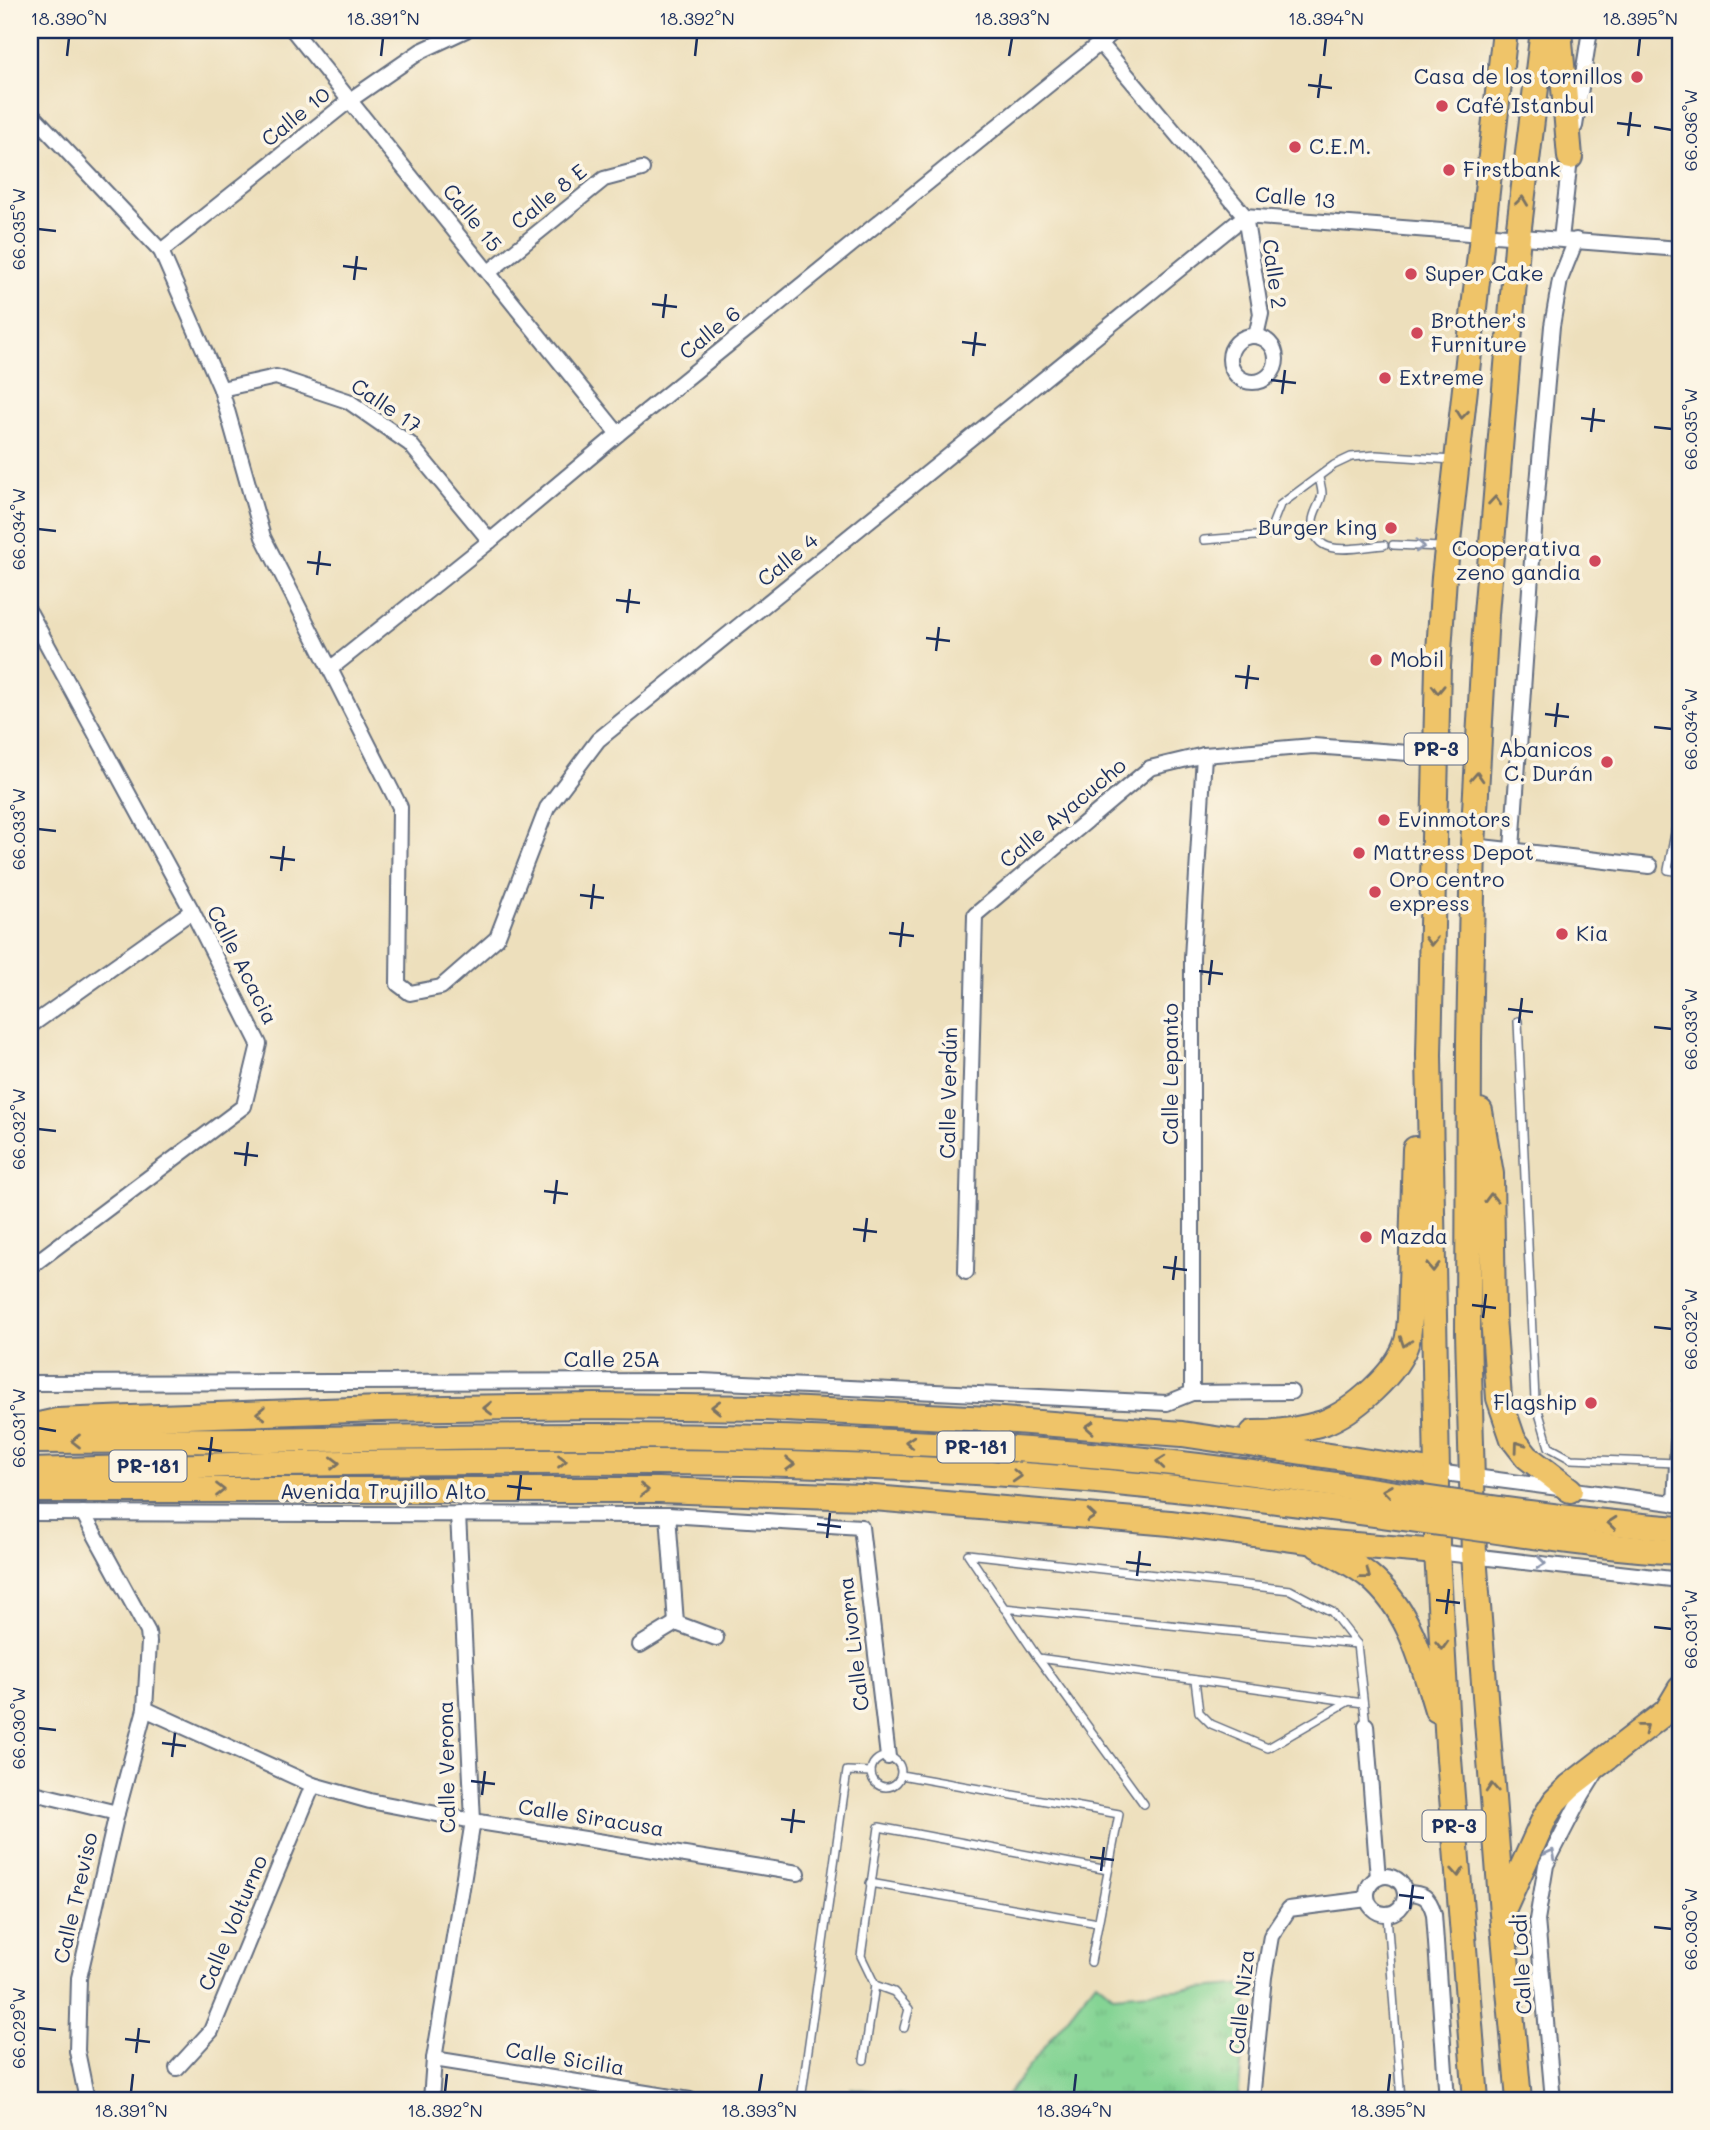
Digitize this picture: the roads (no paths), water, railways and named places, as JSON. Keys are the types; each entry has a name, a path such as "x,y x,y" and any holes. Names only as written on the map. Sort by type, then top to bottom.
{"highway":[{"name":"PR-3","path":"1476,2100 1448,1746 1437,1552 1429,1055 1438,666 1447,548 1505,30"},
{"name":"PR-3","path":"1520,2100 1502,1913 1470,1476 1469,1041 1474,846 1486,614 1518,235 1544,30"},
{"path":"1559,30 1570,157"},
{"path":"1469,1041 1491,1174 1493,1317 1499,1398 1513,1439 1528,1457 1570,1490"},
{"path":"1182,1434 1277,1433 1326,1422 1354,1404 1390,1373 1406,1343 1410,1320 1415,1154 1429,1055"},
{"path":"30,1427 57,1421 380,1409 595,1406 791,1409 989,1419 1182,1434 1437,1472"},
{"name":"PR-181","path":"30,1471 267,1452 663,1435 890,1441 1216,1467 1592,1521 1680,1529"},
{"name":"PR-181","path":"30,1441 267,1452 843,1465 1047,1477 1327,1507 1601,1545 1680,1552"},
{"path":"30,1490 659,1490 862,1497 1170,1523 1308,1541 1437,1552"},
{"path":"1308,1541 1368,1576 1387,1594 1403,1616 1417,1646 1448,1746"},
{"path":"1502,1913 1545,1817 1555,1801 1570,1786 1667,1711 1680,1689"}],"street":[{"name":"Calle 15","path":"293,30 618,434"},
{"name":"Calle 10","path":"161,251 350,100 421,51 466,30"},
{"name":"Calle 6","path":"330,669 1116,30"},
{"path":"1512,849 1534,531 1552,326 1569,240 1570,157 1590,30"},
{"name":"Calle 13","path":"1100,43 1245,216 1680,249"},
{"path":"30,112 161,251 221,389 263,537 330,669"},
{"name":"Calle 8 E","path":"489,272 604,179 642,169"},
{"name":"Calle 2","path":"1245,216 1261,314 1255,336"},
{"name":"Calle 4","path":"330,669 400,807 398,984 410,993 441,987 497,938 547,808 598,740 1245,216"},
{"name":"Calle 17","path":"221,389 276,377 348,401 410,444 490,541"},
{"name":"Calle Acacia","path":"30,613 192,911 259,1044 244,1106 30,1267"},
{"name":"Calle Ayacucho","path":"975,915 1150,768 1204,755 1313,746 1436,755"},
{"name":"Calle Lepanto","path":"1192,1393 1192,958 1204,755"},
{"path":"1474,846 1650,866"},
{"path":"30,1026 192,911"},
{"name":"Calle Verdún","path":"966,1272 975,915"},
{"name":"Calle 25A","path":"30,1382 701,1381 1167,1403 1192,1393 1291,1392"},
{"path":"1437,1472 1678,1504 1680,1403"},
{"name":"Avenida Trujillo Alto","path":"30,1513 668,1515 861,1527"},
{"name":"Calle Treviso","path":"83,1513 148,1632 145,1709 117,1814 79,1978 77,2051 87,2100"},
{"name":"Calle Verona","path":"430,2100 434,2059 473,1821 458,1514"},
{"path":"668,1515 676,1623"},
{"name":"Calle Livorna","path":"861,1527 888,1757"},
{"path":"1437,1552 1680,1580"},
{"path":"676,1623 716,1638"},
{"path":"640,1645 676,1623"},
{"name":"Calle Siracusa","path":"145,1709 313,1785 370,1801 473,1821 798,1873"},
{"path":"1366,1725 1378,1878"},
{"name":"Calle Lodi","path":"1557,2099 1537,1920 1546,1865 1582,1795 1605,1758"},
{"name":"Calle Volturno","path":"177,2068 211,2031 313,1785"},
{"path":"30,1792 117,1814"},
{"path":"1388,1876 1399,1881 1405,1892 1403,1905 1399,1910 1387,1915 1370,1908 1367,1899 1368,1889 1378,1878 1388,1876"},
{"path":"1405,1892 1421,1893 1430,1899 1434,1914 1447,2100"},
{"name":"Calle Niza","path":"1252,2100 1270,1936 1289,1909 1367,1899"},
{"name":"Calle Sicilia","path":"434,2059 636,2096 690,2100"}],"lane":[{"path":"1205,540 1268,535 1280,505 1334,465 1351,457 1376,455 1457,460"},
{"path":"1319,478 1322,495 1312,519 1319,544 1328,548 1384,545"},
{"path":"1393,545 1447,548"},
{"path":"1680,815 1668,870 1680,872"},
{"path":"1518,1021 1535,1399 1549,1447 1571,1460 1677,1464"},
{"path":"1144,1804 1038,1658 968,1554 1290,1590 1332,1612 1357,1644 1366,1725"},
{"path":"1004,1608 1357,1644"},
{"path":"1038,1658 1363,1703"},
{"path":"1195,1679 1199,1712 1211,1724 1268,1748 1349,1701"},
{"path":"888,1757 897,1761 901,1775 896,1784 887,1787 874,1781 871,1772 875,1763 888,1757"},
{"path":"801,2100 847,1771 871,1772"},
{"path":"901,1775 1119,1814 1091,1962"},
{"path":"864,2060 875,1985 861,1956 879,1827 1108,1870"},
{"path":"870,1883 1098,1923"},
{"path":"1387,1915 1401,2100"},
{"path":"875,1985 894,1992 909,2009 904,2028"}],"place":[{"name":"Casa de los tornillos","path":"1637,77"},
{"name":"Café Istanbul","path":"1442,106"},
{"name":"C.E.M.","path":"1295,147"},
{"name":"Firstbank","path":"1449,170"},
{"name":"Super Cake","path":"1411,274"},
{"name":"Brother's Furniture","path":"1417,333"},
{"name":"Extreme","path":"1385,378"},
{"name":"Burger king","path":"1391,528"},
{"name":"Cooperativa zeno gandia","path":"1595,561"},
{"name":"Mobil","path":"1376,660"},
{"name":"Abanicos C. Durán","path":"1607,762"},
{"name":"Evinmotors","path":"1384,820"},
{"name":"Mattress Depot","path":"1359,853"},
{"name":"Oro centro express","path":"1375,892"},
{"name":"Kia","path":"1562,934"},
{"name":"Mazda","path":"1366,1237"},
{"name":"Flagship","path":"1591,1403"}]}
